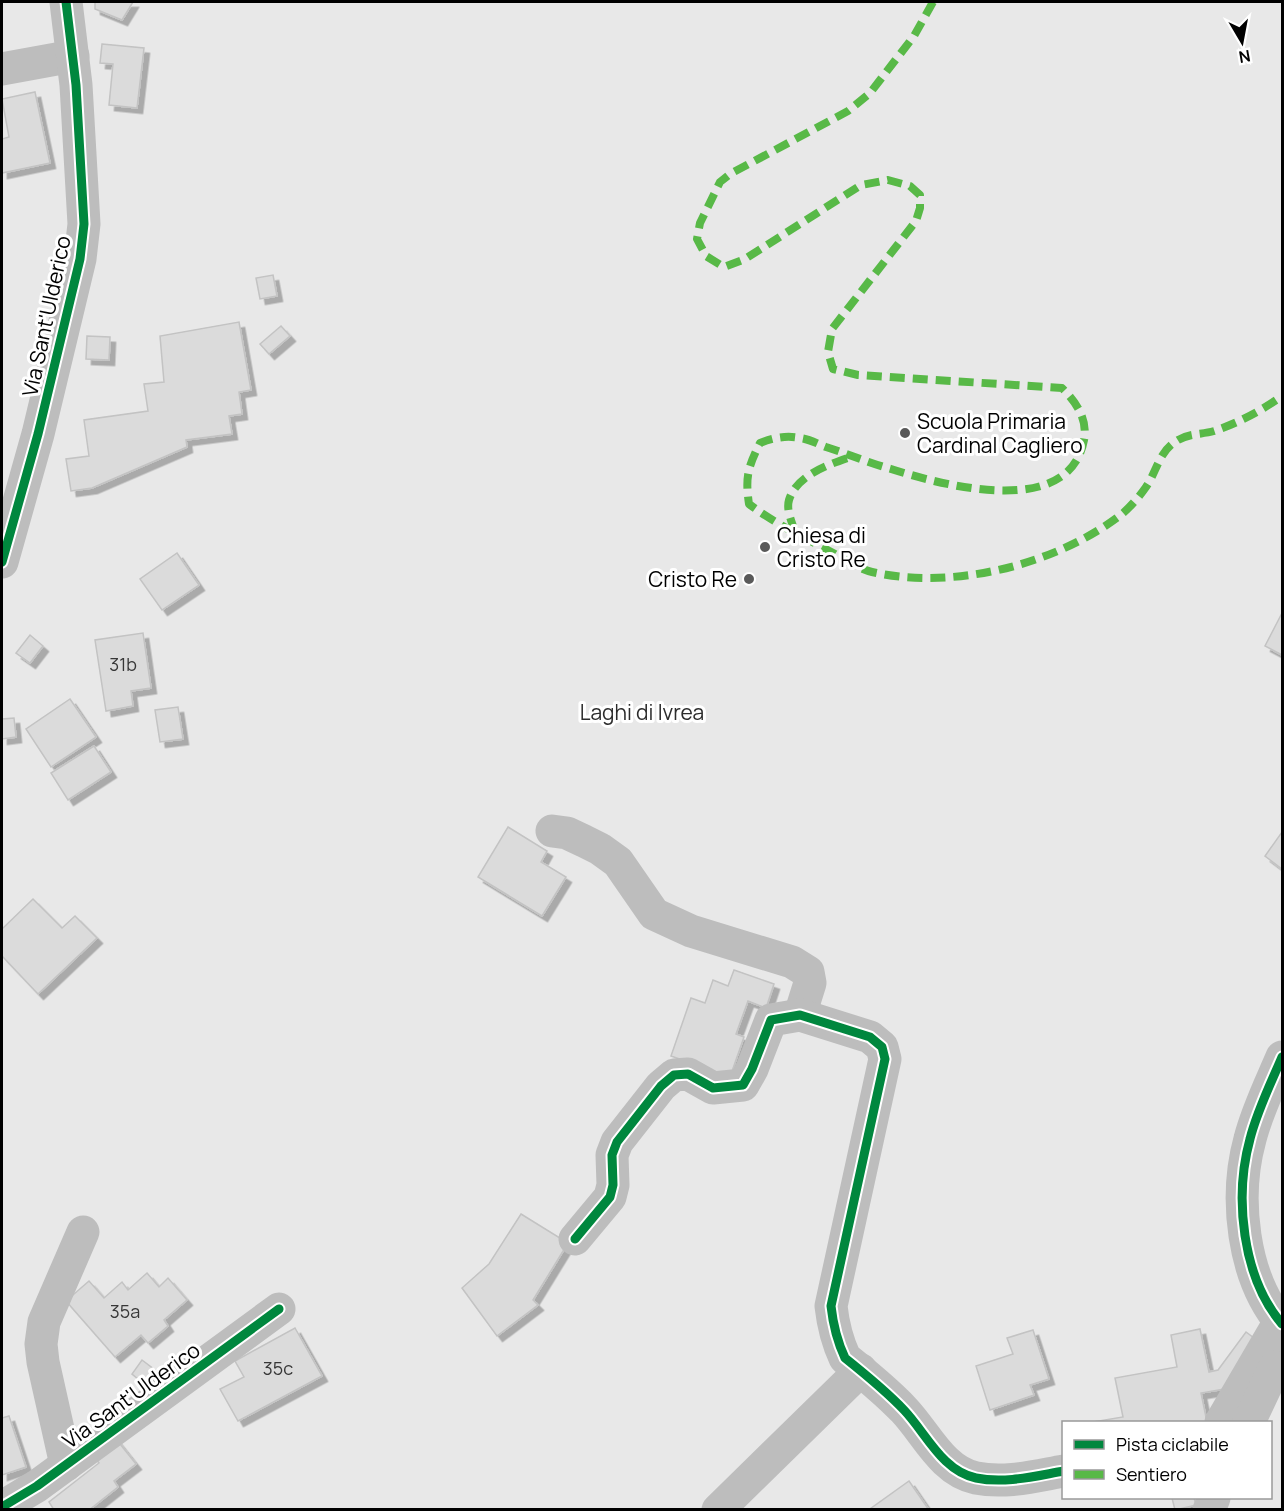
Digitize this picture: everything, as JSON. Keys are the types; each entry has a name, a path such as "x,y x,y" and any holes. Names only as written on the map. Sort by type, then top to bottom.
{"street":[{"name":"Via Sant'Ulderico","path":"2,562 38,434 80,259 84,224 76,85 66,2"},
{"path":"2,69 73,56"},
{"path":"552,831 567,833 592,845 618,862 654,914 691,931 792,962 808,972 810,983 800,1015"},
{"path":"575,1239 610,1197 613,1185 612,1155 617,1142 661,1086 674,1075 688,1074 713,1088 743,1085 752,1069 771,1020 800,1015 870,1037 882,1047 885,1059 831,1306 832,1321 845,1358 905,1411 942,1458 961,1472 976,1478 1022,1479 1062,1471"},
{"path":"1250,1421 1282,1332 1265,1300 1253,1268 1246,1236 1241,1191 1250,1137 1282,1057"},
{"name":"Via Sant'Ulderico","path":"66,1465 41,1344 44,1322 83,1232"},
{"name":"Via Sant'Ulderico","path":"2,1507 37,1486 279,1310"},
{"path":"1222,1421 1282,1332"},
{"path":"718,1509 861,1370"}],"green space":[{"name":"Laghi di Ivrea","path":"2,2 1282,2 1282,1509 2,1510"}],"building":[{"path":"95,2 133,2 122,20 95,9"},
{"path":"102,44 144,48 137,108 109,105 113,64 100,63"},
{"path":"35,92 50,163 2,173 2,139 9,137 2,99"},
{"path":"273,275 277,296 260,299 256,278"},
{"path":"239,322 251,390 239,392 242,414 229,416 232,434 186,440 187,447 92,488 71,491 66,459 89,456 84,420 148,411 144,384 164,382 160,336"},
{"path":"281,326 290,336 269,354 260,344"},
{"path":"87,336 110,337 109,360 86,359"},
{"path":"177,553 199,585 162,610 140,579"},
{"path":"1282,613 1282,655 1265,646"},
{"path":"143,633 151,688 131,691 133,706 106,711 95,640"},
{"path":"30,635 43,646 30,663 16,653"},
{"path":"70,699 96,737 51,767 26,729"},
{"path":"178,707 183,739 160,742 155,710"},
{"path":"14,718 16,737 2,739 2,719"},
{"path":"94,746 111,772 68,800 51,773"},
{"path":"508,827 547,851 541,862 566,877 542,916 478,877"},
{"path":"1282,832 1282,869 1265,856"},
{"path":"33,899 62,928 75,916 97,938 38,994 2,956 2,929"},
{"path":"734,970 774,984 766,1008 748,1001 736,1034 744,1037 730,1077 671,1056 691,998 705,1003 713,980 728,986"},
{"path":"521,1214 568,1243 533,1300 538,1305 497,1336 462,1288 489,1264"},
{"path":"147,1273 159,1287 168,1278 187,1300 164,1320 168,1326 148,1343 141,1335 115,1357 66,1301 89,1281 104,1298 122,1282 128,1290"},
{"path":"295,1328 322,1376 238,1421 220,1389 244,1377 235,1361"},
{"path":"1200,1329 1209,1372 1218,1370 1246,1332 1258,1341 1230,1388 1201,1393 1207,1421 1099,1421 1123,1417 1115,1378 1177,1367 1171,1335"},
{"path":"1033,1330 1049,1379 1030,1385 1034,1395 990,1410 976,1366 1013,1354 1007,1338"},
{"path":"142,1360 155,1370 144,1384 132,1374"},
{"path":"9,1416 26,1467 2,1475 2,1418"},
{"path":"116,1439 136,1464 114,1481 118,1487 89,1510 54,1510 49,1502 99,1463 94,1457"},
{"path":"909,1481 929,1510 870,1510 870,1509"},
{"path":"1172,1499 1194,1499 1196,1505 1175,1510"}],"marked path":[{"path":"933,2 914,36 870,93 848,111 730,174 720,182 700,223 697,239 706,256 724,267 745,259 861,185 888,180 910,186 920,195 920,208 916,221 832,329 828,352 833,369 858,375 1062,388 1080,411 1085,432 1084,440 1073,465 1055,481 1030,489 1001,490 971,488 913,476 803,439 775,438 760,443 753,459 747,486 749,504 769,518 857,567 872,572 903,577 934,578 1000,570 1063,549 1092,534 1126,511 1143,491 1165,451 1175,442 1184,437 1214,431 1232,424 1258,412 1282,396"},
{"path":"795,532 788,508 789,500 799,483 816,471 853,456"}],"cycle path":[{"path":"2,562 38,434 80,259 84,224 76,85 66,2"},
{"path":"575,1239 610,1197 613,1185 612,1155 617,1142 661,1086 674,1075 688,1074 713,1088 743,1085 752,1069 771,1020 800,1015 870,1037 882,1047 885,1059 831,1306 836,1332 845,1358 897,1403 944,1459 964,1474 987,1480 998,1480 1020,1479 1062,1471"},
{"path":"1282,1057 1253,1129 1245,1162 1243,1186 1245,1236 1250,1260 1268,1305 1282,1324"},
{"path":"2,1507 37,1486 279,1309"}],"place":[{"name":"Scuola Primaria Cardinal Cagliero","path":"905,433"},
{"name":"Chiesa di Cristo Re","path":"765,547"},
{"name":"Cristo Re","path":"749,579"}]}
